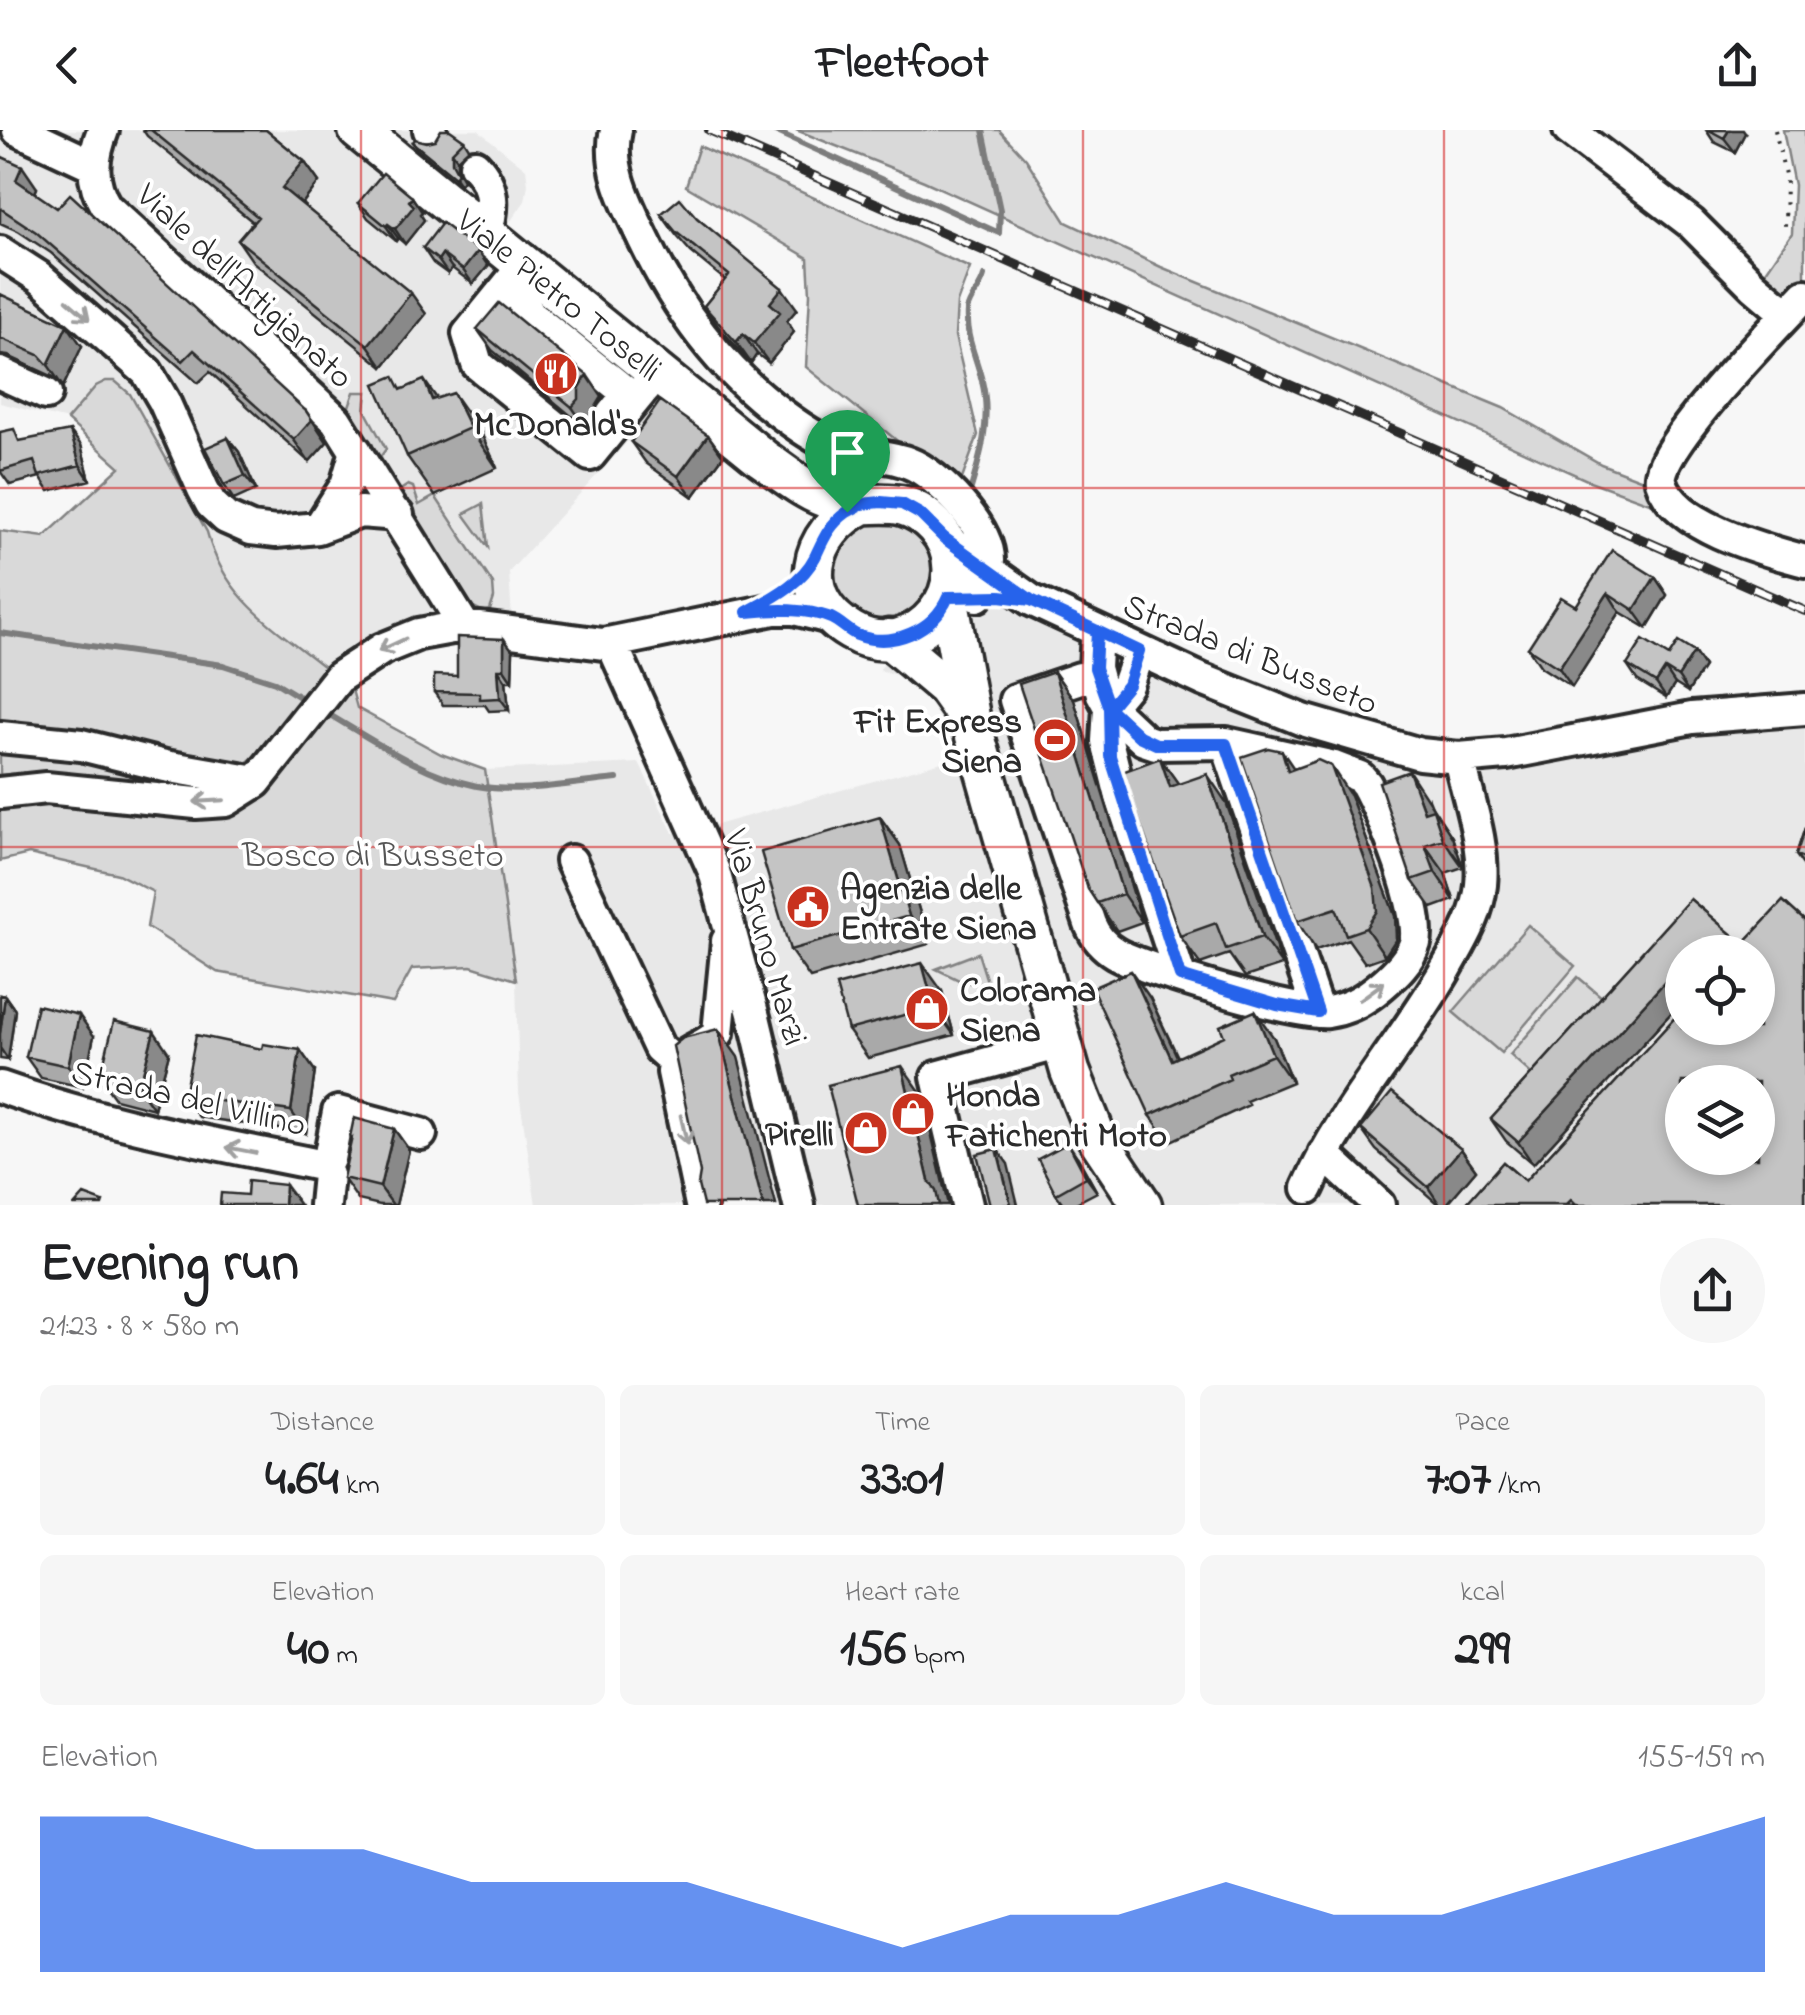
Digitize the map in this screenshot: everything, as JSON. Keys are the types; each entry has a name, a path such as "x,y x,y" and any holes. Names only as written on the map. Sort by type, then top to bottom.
{"main road":[{"name":"Viale Pietro Toselli","path":"358,130 486,234 517,283 648,384 816,494 840,502 902,504 920,514 944,538 952,563 971,587 970,722 1061,1044 1096,1136 1142,1205"},
{"name":"Viale Pietro Toselli","path":"762,458 805,510 816,552 816,584 834,619 856,634 889,640 946,688 970,722"},
{"path":"816,552 836,521 862,504"},
{"path":"889,640 927,625 971,587"}],"street":[{"path":"18,130 92,165 103,130"},
{"path":"616,130 613,163 626,204 668,288 718,360 763,400 819,440 852,452 903,460 922,470 970,516 986,542 971,587"},
{"path":"1569,130 1691,223 1754,286 1796,304 1670,448 1660,470 1662,483 1680,508 1731,538 1805,561"},
{"name":"Viale dell'Artigianato","path":"92,165 102,200 116,219 336,420 465,627"},
{"path":"474,165 491,192 491,218 486,234"},
{"path":"0,252 38,277 147,372 164,401 202,489 217,510 234,522 260,531 318,528 360,512 398,515"},
{"path":"517,283 530,315 628,394 590,440 469,338 517,283"},
{"path":"469,338 477,364 590,455 648,384"},
{"path":"0,372 46,394"},
{"path":"318,528 346,485 356,451"},
{"path":"747,612 786,589 816,552"},
{"name":"Strada di Busseto","path":"971,587 1031,600 1230,692 1397,749 1459,758 1564,745 1692,718 1805,709"},
{"path":"0,793 73,790 206,803 234,798 256,782 330,688 352,667 396,643 429,632 465,627 612,644 747,612 794,609 834,619"},
{"path":"1097,631 1097,678 1109,708 1110,756 1180,976"},
{"name":"Via Bruno Marzi","path":"612,644 706,847 729,918 799,1205"},
{"path":"1109,708 1128,685 1139,651"},
{"path":"1097,678 1080,678 1015,700 1094,933 1120,955 1277,1005 1318,1012 1341,1009 1365,998 1406,961 1416,939 1415,918 1402,872 1370,791 1360,777 1317,763 1226,744 1156,744 1139,736 1109,708"},
{"path":"0,737 81,745 165,766 256,782"},
{"path":"1226,744 1318,1012"},
{"path":"1311,1199 1324,1154 1424,1007 1473,917 1481,887 1481,858 1459,758"},
{"path":"571,861 659,1048 676,1063"},
{"path":"702,1205 674,1086 676,1063 681,1056 710,1042 720,1029 729,918"},
{"path":"966,1205 938,1077 1061,1044"},
{"name":"Strada del Villino","path":"0,1087 70,1112 326,1184"},
{"path":"326,1184 338,1112 420,1134"},
{"path":"1324,1154 1378,1205"}],"path":[{"path":"1775,130 1786,179 1785,227"}],"shaded area":[{"path":"0,130 478,130 526,169 528,184 525,201 485,257 663,402 509,572 512,620 328,670 239,598 130,394 96,386 67,420 0,403"},
{"path":"1021,604 1081,630 1091,609 1245,677 1396,728 1464,744 1566,753 1805,715 1805,1205 536,1205 519,1093 516,980 485,770 639,763 673,833 709,827 956,758 939,709 906,678 879,670 889,658 976,612"}],"green space":[{"path":"796,130 999,130 1026,159 1066,222 1161,267 1503,408 1601,464 1648,482 1655,505 1587,480 924,181"},
{"path":"1783,130 1805,130 1805,279 1790,300 1762,277 1792,233 1794,185"},
{"path":"699,146 970,268 957,303 955,336 978,435 958,490 806,367 808,258 686,186"},
{"path":"115,381 130,394 239,594 328,670 262,749 213,785 37,772 0,775 0,531 44,537 120,467 67,420 96,386"},
{"path":"354,392 367,392 365,410 386,449 381,456 376,457 347,412"},
{"path":"408,485 413,487 419,505 435,496 493,584 490,610 484,612 472,606 399,497 399,491"},
{"path":"483,504 488,547 464,514"},
{"path":"882,520 909,527 938,559 930,606 885,629 846,609 832,578 835,555 841,545 859,529"},
{"name":"Bosco di Busseto","path":"351,686 357,708 441,754 485,770 516,980 471,966 412,969 393,1003 217,972 147,927 153,892 118,874 29,854 0,861 0,811 47,803 107,807 249,801 283,774"},
{"path":"1528,925 1575,966 1501,1053 1453,1012"},
{"path":"978,953 989,988 936,969"},
{"path":"1578,977 1616,1009 1547,1088 1510,1055"}],"building":[{"path":"151,130 266,130 304,161 282,188 411,293 368,345 238,240 258,217"},
{"path":"441,130 450,130 464,140 452,152 458,173 455,177 412,142 435,140"},
{"path":"1709,130 1729,130 1724,138"},
{"path":"0,156 22,166 16,180 57,208 70,194 306,411 312,420 294,440 194,350 183,361 36,232 0,208"},
{"path":"383,173 412,197 409,201 414,206 395,229 358,203"},
{"path":"680,198 697,218 782,288 770,303 780,312 754,343 743,334 736,342 704,306 729,275 676,232 661,214"},
{"path":"442,223 478,251 463,270 442,254 438,260 423,248"},
{"path":"0,294 67,325 48,365 39,355 0,338"},
{"path":"499,303 587,375 572,407 477,329"},
{"path":"394,376 401,390 424,380 432,400 453,393 470,428 407,456 375,384"},
{"path":"660,401 708,435 678,476 631,442"},
{"path":"14,429 19,441 70,431 80,465 39,476 34,461 0,471 0,432"},
{"path":"228,438 245,476 224,485 205,448"},
{"path":"1612,550 1655,577 1634,610 1608,593 1559,668 1528,648 1561,597 1576,606"},
{"path":"457,637 504,639 504,669 498,669 500,698 480,699 480,693 434,692 434,675 457,676"},
{"path":"1643,640 1669,656 1678,642 1694,652 1678,677 1665,669 1656,683 1627,665"},
{"path":"1054,672 1123,894 1097,903 1088,889 1019,684"},
{"path":"1268,748 1282,751 1288,771 1318,760 1331,766 1375,888 1377,911 1366,928 1346,935 1336,908 1297,921 1241,757"},
{"path":"1160,758 1170,787 1207,774 1262,937 1226,949 1216,923 1180,936 1122,772"},
{"path":"1409,771 1424,812 1433,809 1443,839 1425,845 1435,872 1412,880 1379,782"},
{"path":"880,817 909,916 790,950 761,852"},
{"path":"1805,828 1805,859 1796,855"},
{"path":"1690,899 1732,935 1665,935 1665,982 1518,1142 1491,1119"},
{"path":"1783,901 1805,921 1805,1205 1576,1205 1571,1200 1566,1205 1465,1205 1503,1162 1525,1181 1665,1029 1665,1045 1775,1045 1775,935 1751,935"},
{"path":"922,963 934,1007 848,1030 836,986"},
{"path":"1131,971 1172,1060 1224,1036 1220,1026 1255,1011 1273,1055 1150,1115 1092,988"},
{"path":"0,995 5,996 0,1033"},
{"path":"37,1005 79,1015 68,1066 26,1057"},
{"path":"114,1021 154,1031 139,1088 100,1078"},
{"path":"718,1029 763,1205 703,1205 673,1046 683,1038"},
{"path":"196,1035 262,1049 263,1044 300,1050 291,1111 184,1096"},
{"path":"902,1066 929,1181 939,1205 858,1205 828,1085"},
{"path":"1392,1092 1461,1149 1428,1187 1361,1129"},
{"path":"354,1118 394,1129 380,1187 343,1178"},
{"path":"1068,1143 1086,1177 1056,1194 1038,1159"},
{"path":"997,1149 1011,1205 990,1205 977,1154"},
{"path":"248,1181 285,1185 284,1205 220,1205 221,1193 247,1195"},
{"path":"84,1195 103,1202 102,1205 75,1205"}],"waterway":[{"path":"773,130 999,233 1000,210 983,130"},
{"path":"968,498 986,411 967,311 984,276"},
{"path":"0,633 223,665 275,682 308,702"},
{"path":"323,711 417,765 477,786 529,788 617,779"}],"railway":[{"path":"709,130 1805,611"}],"place":[{"name":"McDonald's","path":"556,374"},
{"name":"Fit Express Siena","path":"1055,740"},
{"name":"Agenzia delle Entrate Siena","path":"808,907"},
{"name":"Colorama Siena","path":"927,1009"},
{"name":"Honda Fatichenti Moto","path":"913,1114"},
{"name":"Pirelli","path":"866,1133"}],"route":[{"path":"847,512 826,532 815,557 794,583 747,612 794,609 834,619 856,634 889,640 927,625 948,597 1000,596 1031,600 1097,631 1095,658 1095,668 1109,708 1110,756 1180,976 1277,1005 1318,1012 1226,744 1156,744 1144,740 1109,708 1128,685 1139,651 1031,600 902,504 862,504 847,512"}]}
